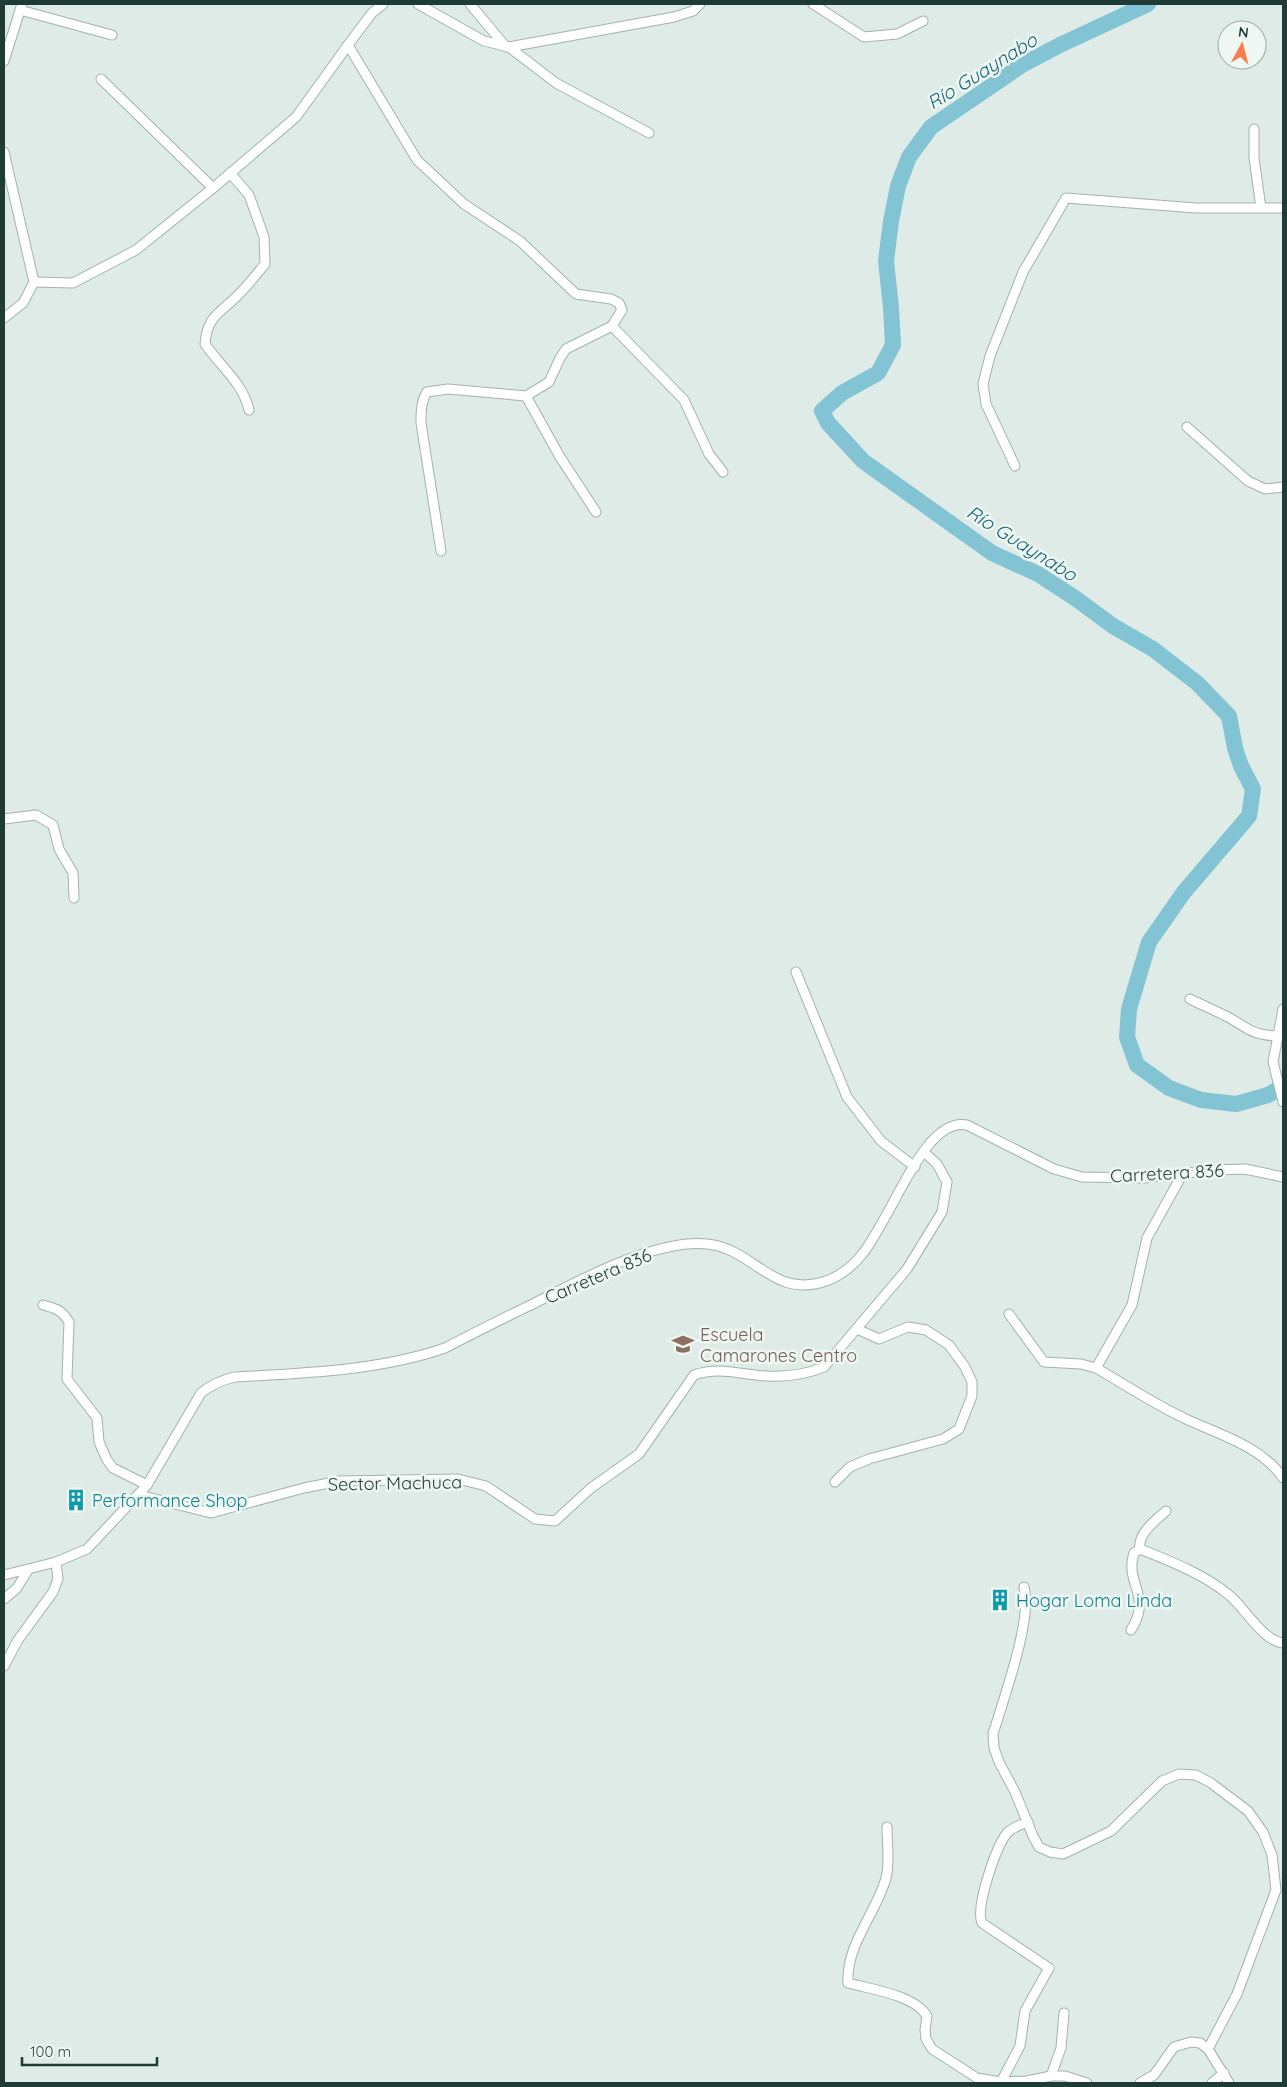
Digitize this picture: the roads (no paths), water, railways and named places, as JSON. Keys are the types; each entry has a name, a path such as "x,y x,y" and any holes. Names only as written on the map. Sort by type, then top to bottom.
{"street":[{"path":"34,282 73,283 136,250 213,188 296,117 372,13 383,4"},
{"path":"418,4 484,41 507,47 674,16 693,10 700,4"},
{"path":"470,4 507,47 556,83 649,133"},
{"path":"814,4 864,37 897,34 924,21"},
{"path":"4,61 21,7 112,35"},
{"path":"348,45 418,160 464,204 520,241 576,294 611,299 619,302 622,310 612,326 566,349 550,382 526,396 448,389 427,392 424,398 421,423 441,551"},
{"path":"101,79 213,188"},
{"path":"1254,129 1254,158 1261,208"},
{"path":"4,152 34,282 23,302 4,318"},
{"path":"230,173 250,195 264,237 265,264 234,300 214,315 206,330 205,344 226,372 242,388 250,410"},
{"path":"1015,466 986,404 984,384 990,356 1023,272 1066,198 1196,208 1283,208"},
{"path":"612,326 684,400 709,454 724,472"},
{"path":"526,396 560,457 596,512"},
{"path":"1187,428 1248,481 1265,490 1283,487"},
{"path":"4,819 36,815 54,826 59,849 73,873 74,898"},
{"path":"796,972 847,1097 881,1141 915,1167"},
{"path":"1190,999 1229,1017 1243,1028 1264,1035 1277,1036"},
{"path":"1283,1009 1273,1062 1283,1102"},
{"name":"Carretera 836","path":"4,1575 56,1562 86,1549 139,1495 147,1485 202,1393 211,1385 222,1380 235,1377 326,1371 398,1361 428,1354 445,1348 579,1280 631,1259 685,1245 706,1244 724,1248 748,1260 766,1273 792,1285 828,1280 844,1272 863,1252 924,1152 932,1141 953,1126 967,1125 1054,1169 1082,1177 1144,1178 1212,1170 1245,1169 1283,1177"},
{"name":"Sector Machuca","path":"139,1495 211,1513 304,1488 339,1481 458,1479 486,1486 535,1519 555,1521 591,1488 640,1454 694,1375 707,1370 719,1369 769,1376 811,1372 824,1366 907,1269 942,1212 947,1182 937,1164 924,1152"},
{"path":"1096,1368 1132,1305 1148,1238 1182,1175"},
{"path":"43,1305 58,1309 69,1322 67,1379 98,1418 99,1442 102,1452 113,1468 147,1485"},
{"path":"1009,1314 1044,1362 1081,1364 1096,1368 1185,1419 1250,1448 1276,1468 1283,1478"},
{"path":"835,1482 850,1467 869,1459 943,1439 959,1429 972,1396 972,1382 965,1367 948,1345 926,1330 908,1327 879,1339 856,1329"},
{"path":"1140,1548 1139,1543 1142,1537 1166,1511"},
{"path":"1131,1630 1139,1617 1140,1602 1131,1568 1134,1553 1140,1548"},
{"path":"1140,1548 1166,1559 1219,1587 1242,1607 1270,1639 1283,1643"},
{"path":"4,1666 18,1640 53,1592 58,1579 56,1562"},
{"path":"4,1600 17,1588 28,1570"},
{"path":"1024,1587 1027,1596 1020,1640 993,1734 994,1748 999,1762 1040,1847 1050,1852 1063,1854 1111,1831 1162,1780 1179,1774 1196,1775 1211,1783 1248,1811 1263,1832 1270,1849 1276,1890"},
{"path":"1001,2082 1020,2046 1025,2011 1049,1968 982,1923 980,1912 991,1862 1007,1834 1014,1827 1028,1822"},
{"path":"887,1827 887,1876 851,1954 847,1970 848,1983 907,1999 918,2006 927,2016 926,2040 932,2049 977,2078 988,2082 1001,2082 1065,2076 1088,2083"},
{"path":"1208,2048 1237,1994 1276,1890 1283,1880"},
{"path":"1051,2076 1061,2048 1064,2013"},
{"path":"1140,2083 1154,2074 1174,2047 1181,2043 1191,2042 1200,2043 1208,2048 1229,2083"},
{"path":"1212,2083 1224,2073"}],"waterway":[{"name":"Río Guaynabo","path":"1148,4 1022,65 931,127 909,157 898,186 891,221 886,261 893,345 878,373 842,393 822,411 828,423 863,461 992,553 1038,574 1113,626 1153,649 1197,683 1229,716 1235,748 1241,766 1253,789 1249,816 1184,892 1149,942 1129,1009 1127,1037 1137,1065 1169,1088 1201,1100 1236,1104 1268,1095 1283,1086"}],"place":[{"name":"Escuela Camarones Centro","path":"683,1344"},
{"name":"Performance Shop","path":"76,1500"},
{"name":"Hogar Loma Linda","path":"1000,1600"}]}
